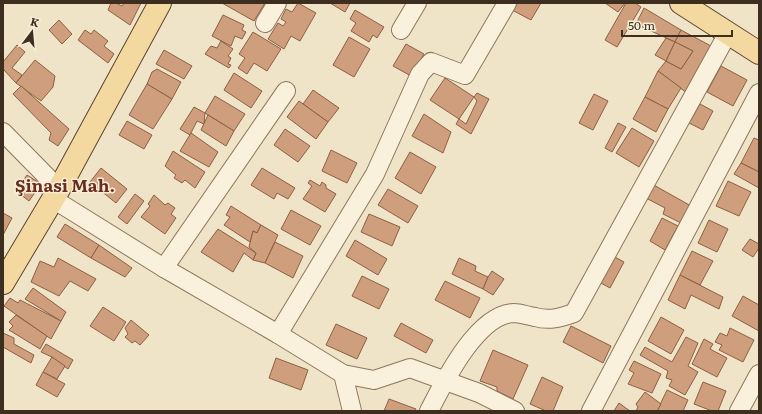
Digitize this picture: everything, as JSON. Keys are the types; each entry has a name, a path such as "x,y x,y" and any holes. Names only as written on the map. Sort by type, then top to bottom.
{"main road":[{"path":"5,273 56,194 160,3"},
{"path":"681,3 759,53"}],"street":[{"path":"265,23 277,3"},
{"path":"402,30 417,3"},
{"path":"278,334 375,174 420,74 431,62 465,75 507,3"},
{"path":"429,411 445,381 471,340 492,320 504,315 515,313 539,318 557,319 574,313 728,33"},
{"path":"164,268 286,91"},
{"path":"591,411 759,93"},
{"path":"3,132 56,194 164,268 278,334 343,374 374,380 410,368 479,393 515,411"},
{"path":"343,374 352,411"},
{"path":"739,411 759,374"}],"building":[{"path":"111,3 116,3 122,6 124,3 141,3 130,25 108,10"},
{"path":"222,3 265,3 254,21"},
{"path":"298,3 316,13 300,41 291,36 284,49 268,39 278,23 283,26 286,22 281,19 286,9 292,12"},
{"path":"330,3 350,3 345,12"},
{"path":"516,3 541,3 531,20 512,10"},
{"path":"605,3 625,3 618,12"},
{"path":"626,3 635,3 641,7 617,47 605,40"},
{"path":"644,8 681,30 675,42 636,24"},
{"path":"355,10 384,27 377,38 373,35 369,42 351,31 356,23 350,19"},
{"path":"223,15 244,25 242,30 246,32 242,39 235,36 231,46 212,36"},
{"path":"59,20 72,34 62,44 49,30"},
{"path":"85,30 91,34 94,30 108,41 104,46 114,54 108,63 78,40"},
{"path":"681,30 711,46 687,93 658,71 666,61 681,69 693,51 675,42"},
{"path":"253,32 281,49 267,71 254,63 247,74 238,68 245,58 239,54"},
{"path":"349,37 370,49 354,77 333,65"},
{"path":"666,38 675,42 666,61 655,55"},
{"path":"221,41 233,49 228,56 231,58 228,64 231,65 229,68 205,54 211,46 217,48"},
{"path":"675,42 693,51 681,69 666,61"},
{"path":"406,44 424,54 411,76 393,66"},
{"path":"17,45 25,52 12,68 22,75 16,83 3,69 3,62"},
{"path":"164,50 192,66 184,79 156,64"},
{"path":"35,60 55,76 53,87 41,101 16,83"},
{"path":"721,66 747,80 733,106 707,92"},
{"path":"157,69 181,82 172,99 147,84 152,72"},
{"path":"658,71 681,88 668,109 645,97"},
{"path":"234,73 262,91 251,108 224,90"},
{"path":"445,78 474,97 459,119 430,100"},
{"path":"147,84 172,99 153,129 129,115"},
{"path":"21,86 69,129 58,146 49,140 51,133 13,94"},
{"path":"313,90 339,108 328,122 303,104"},
{"path":"477,93 489,99 471,134 456,124 459,119 466,124 477,101 474,97"},
{"path":"594,94 608,101 593,130 579,123"},
{"path":"215,96 245,114 234,131 205,113"},
{"path":"645,97 668,109 656,132 633,119"},
{"path":"299,101 328,122 316,139 287,117"},
{"path":"700,104 713,111 703,130 689,123"},
{"path":"194,107 205,113 204,124 197,121 190,135 180,129"},
{"path":"424,114 451,132 443,153 412,136"},
{"path":"208,115 234,131 226,146 201,130"},
{"path":"127,121 152,135 144,149 119,135"},
{"path":"618,123 626,127 612,152 605,148"},
{"path":"632,128 654,141 639,167 616,153"},
{"path":"285,129 310,146 298,162 274,145"},
{"path":"191,133 218,152 209,167 180,151"},
{"path":"754,138 759,140 759,172 741,163"},
{"path":"331,150 357,163 347,183 322,171"},
{"path":"173,151 205,172 195,188 185,180 182,183 174,178 176,175 165,166"},
{"path":"410,152 436,167 421,194 395,178"},
{"path":"741,163 759,172 759,188 734,174"},
{"path":"101,168 127,189 116,203 90,182"},
{"path":"262,168 295,188 288,199 277,193 274,199 251,185"},
{"path":"27,175 41,184 29,201 16,191"},
{"path":"310,180 320,186 322,182 326,185 326,188 336,194 325,212 303,199 312,186 308,183"},
{"path":"728,181 751,192 739,216 716,206"},
{"path":"652,184 691,206 681,223 663,214 665,208 646,198"},
{"path":"388,189 418,206 408,223 378,205"},
{"path":"135,194 144,201 127,224 118,217"},
{"path":"154,195 165,205 168,203 175,208 171,214 176,218 165,234 141,217 150,206 148,204"},
{"path":"231,206 261,225 257,233 253,231 250,242 224,225 230,217 226,215"},
{"path":"291,210 321,226 310,245 281,229"},
{"path":"3,213 12,218 3,235"},
{"path":"369,214 400,227 392,246 361,232"},
{"path":"662,218 678,226 665,250 650,241"},
{"path":"709,220 728,229 717,252 698,243"},
{"path":"65,224 99,245 91,258 57,237"},
{"path":"261,225 278,235 265,263 253,260 256,253 249,247 253,231 257,233"},
{"path":"218,229 256,253 253,260 244,253 233,272 201,252"},
{"path":"750,239 759,244 759,248 753,257 742,250"},
{"path":"355,240 387,259 378,275 346,256"},
{"path":"275,242 303,256 293,278 265,263"},
{"path":"99,245 132,268 125,277 91,258"},
{"path":"692,251 713,261 700,285 680,275"},
{"path":"613,256 624,262 610,288 599,282"},
{"path":"58,258 96,279 88,291 70,281 59,296 31,282 40,261 54,267"},
{"path":"459,258 476,266 475,271 488,277 483,289 452,274"},
{"path":"492,271 504,279 493,295 483,289"},
{"path":"680,275 723,297 719,309 691,295 685,309 668,300"},
{"path":"362,276 389,289 379,309 352,296"},
{"path":"445,281 480,298 470,318 435,300"},
{"path":"33,288 66,312 61,321 25,299"},
{"path":"743,296 759,305 759,331 732,316"},
{"path":"10,298 18,303 20,300 61,321 51,339 4,306"},
{"path":"103,307 126,322 114,341 90,326"},
{"path":"16,315 47,336 40,349 9,330 13,326 9,322"},
{"path":"661,317 684,330 671,354 648,341"},
{"path":"131,320 149,335 140,345 135,341 132,343 125,337 128,334 125,328"},
{"path":"401,323 433,340 426,353 394,336"},
{"path":"336,324 367,338 357,359 326,345"},
{"path":"571,326 611,346 603,363 563,342"},
{"path":"730,328 754,340 743,362 719,350 722,345 715,342 720,333 727,336"},
{"path":"3,333 14,338 14,344 34,355 31,363 3,347"},
{"path":"686,337 698,343 688,366 698,372 685,395 669,386 672,380 666,378 668,371 640,355 645,347 672,362"},
{"path":"704,339 713,344 710,349 727,358 717,377 692,364"},
{"path":"46,344 73,360 68,369 52,357 41,352"},
{"path":"493,350 528,365 513,399 497,391 497,387 480,381"},
{"path":"52,357 65,366 57,379 43,372"},
{"path":"276,358 308,370 301,390 269,378"},
{"path":"634,361 661,374 652,393 628,384 634,373 629,370"},
{"path":"43,372 65,384 57,397 36,385"},
{"path":"542,377 563,387 553,411 546,411 530,404"},
{"path":"703,382 726,391 718,411 712,411 694,404"},
{"path":"667,390 688,400 683,411 657,411"},
{"path":"645,392 661,404 657,411 636,411 638,407 636,404"},
{"path":"389,399 416,409 415,411 384,411"},
{"path":"619,403 630,411 614,411"}],"district":[{"name":"Şinasi Mah.","path":"65,184"}]}
